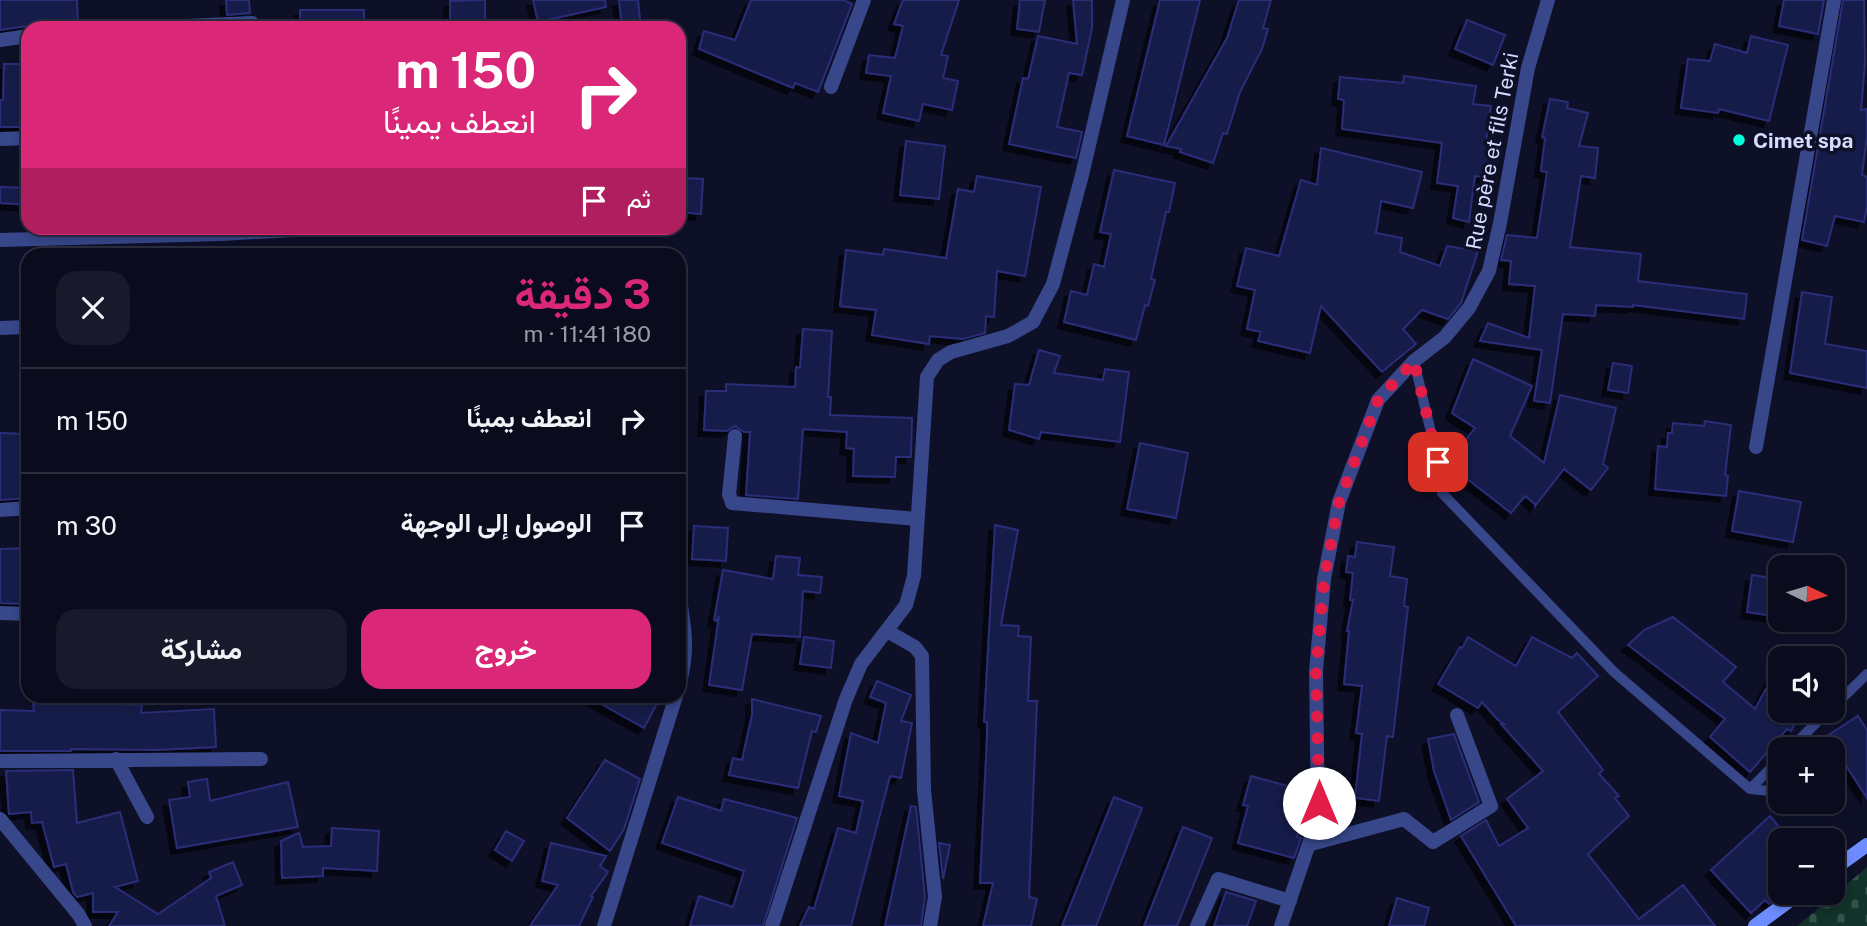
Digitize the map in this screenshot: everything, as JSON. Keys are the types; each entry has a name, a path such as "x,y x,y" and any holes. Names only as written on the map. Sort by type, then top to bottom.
{"street":[{"path":"831,87 864,0"},
{"path":"772,926 846,699 861,664 906,605 914,576 927,377 938,360 951,352 1008,336 1033,322 1053,284 1123,0"},
{"name":"Rue père et fils Terki","path":"1281,926 1318,817 1320,788 1316,671 1324,579 1339,502 1378,400 1414,361 1445,337 1469,308 1489,271 1528,68 1548,0"},
{"path":"1756,447 1834,0"},
{"path":"0,40 21,37"},
{"path":"0,139 21,138"},
{"path":"0,240 183,235"},
{"path":"0,328 21,327"},
{"path":"734,436 729,494 733,503 917,519"},
{"path":"0,510 21,509"},
{"path":"0,613 21,614"},
{"path":"887,631 915,647 922,656 924,790 935,897 930,926"},
{"path":"686,635 686,660"},
{"path":"604,926 655,771 674,703"},
{"path":"1311,844 1404,819 1433,842 1491,806 1457,715"},
{"path":"116,759 147,817"},
{"path":"0,761 261,759"},
{"path":"0,819 79,915 85,926"},
{"path":"1845,861 1867,845"},
{"path":"1197,926 1218,879 1290,901"},
{"path":"1755,926 1783,905"}],"lane":[{"path":"1414,361 1438,462 1442,493 1614,672 1750,789 1768,791"},
{"path":"1845,695 1867,674"},
{"path":"1802,737 1817,723"},
{"path":"1750,789 1768,771"}],"green space":[{"path":"1867,867 1867,926 1797,926 1822,905 1845,905 1845,886"}],"building":[{"path":"0,0 77,0 78,21 21,21 21,27 0,30"},
{"path":"226,0 249,0 250,13 227,15"},
{"path":"485,0 485,21 450,21 450,1"},
{"path":"533,0 605,0 606,7 538,21"},
{"path":"619,0 638,0 640,21 621,21"},
{"path":"751,0 843,0 852,4 818,92 795,83 793,88 699,49 704,31 735,40"},
{"path":"903,0 959,0 941,55 948,56 943,78 958,81 952,110 923,104 919,121 883,113 891,76 866,73 869,55 895,58 903,26 894,24"},
{"path":"1020,0 1045,0 1039,32 1017,29"},
{"path":"1073,0 1092,0 1092,28 1082,75 1069,73 1057,127 1082,132 1076,158 1009,144 1023,78 1028,79 1038,36 1077,44"},
{"path":"1160,0 1200,0 1164,145 1127,136"},
{"path":"1239,0 1271,0 1263,28 1268,29 1262,49 1240,92 1227,134 1223,133 1213,163 1180,152 1181,149 1166,146 1227,38"},
{"path":"1784,0 1824,0 1818,34 1779,26"},
{"path":"1843,0 1864,0 1865,64 1861,110 1867,109 1862,175 1867,177 1867,206 1864,222 1835,216 1827,246 1802,240"},
{"path":"300,10 364,10 364,21 300,21"},
{"path":"1467,20 1505,35 1493,65 1455,49"},
{"path":"1751,36 1788,45 1769,121 1719,109 1718,113 1681,108 1688,59 1710,61 1715,44 1747,53"},
{"path":"4,64 21,64 21,127 0,127 0,100 3,100"},
{"path":"1404,76 1476,86 1473,104 1491,106 1486,142 1499,143 1497,161 1490,161 1488,177 1475,176 1469,222 1453,218 1458,186 1437,183 1442,143 1342,129 1344,100 1338,99 1340,77 1403,83"},
{"path":"1550,99 1568,102 1567,108 1588,113 1579,146 1598,148 1595,178 1581,176 1570,247 1641,254 1638,281 1747,294 1744,319 1633,305 1596,305 1595,316 1563,314 1550,403 1534,401 1542,350 1480,341 1488,323 1529,338 1535,286 1509,284 1511,261 1501,260 1507,235 1537,238 1547,172 1541,171 1545,138 1542,137"},
{"path":"906,141 945,146 939,199 900,195"},
{"path":"1321,148 1422,172 1413,208 1381,201 1376,233 1402,238 1400,252 1440,266 1447,246 1478,251 1461,303 1448,319 1422,310 1403,329 1416,344 1382,372 1321,306 1310,353 1258,341 1261,332 1247,329 1255,290 1237,286 1246,248 1279,256 1301,180 1317,185"},
{"path":"1114,170 1175,183 1151,279 1155,280 1136,340 1064,322 1071,291 1087,295 1094,264 1104,267 1111,234 1100,232"},
{"path":"977,176 1041,187 1025,276 997,271 994,317 986,316 985,333 963,339 930,336 929,344 872,335 876,310 840,306 846,250 883,255 884,249 946,258 958,189 974,192"},
{"path":"686,178 703,179 701,214 686,213"},
{"path":"0,187 21,188 21,204 0,203"},
{"path":"1802,292 1832,297 1825,344 1867,351 1867,388 1790,373"},
{"path":"803,329 832,331 828,397 831,397 830,415 912,418 911,457 896,457 895,477 853,476 854,449 846,448 847,432 803,429 798,499 746,495 750,432 744,432 735,426 727,431 704,430 706,391 726,391 726,384 795,387 796,367 800,368"},
{"path":"1039,350 1060,356 1054,373 1103,380 1105,369 1129,372 1120,442 1041,432 1039,439 1009,430 1015,384 1029,385"},
{"path":"1473,359 1532,386 1510,436 1544,463 1560,395 1616,408 1603,464 1608,468 1591,490 1564,469 1535,506 1525,496 1511,513 1447,463 1475,428 1452,413"},
{"path":"1613,363 1632,366 1628,393 1608,390"},
{"path":"1705,421 1731,425 1725,475 1728,476 1726,496 1655,489 1658,446 1667,447 1668,433 1672,433 1673,423 1704,426"},
{"path":"0,433 21,434 21,498 0,500"},
{"path":"1140,443 1188,453 1176,518 1127,509"},
{"path":"1739,491 1801,502 1793,542 1732,531"},
{"path":"995,525 1018,530 1001,625 1019,626 1018,636 1031,637 1028,701 1037,701 1029,897 1037,899 1031,926 983,926 993,883 980,883 987,737 987,722 984,722"},
{"path":"694,526 728,528 726,561 692,559"},
{"path":"1357,542 1394,547 1390,576 1407,579 1404,606 1408,607 1393,737 1387,736 1379,801 1355,798 1362,734 1356,733 1362,686 1344,684 1347,631 1353,600 1350,600 1353,573 1346,572 1348,556 1355,557"},
{"path":"21,548 21,604 0,603 0,549"},
{"path":"776,556 800,558 798,575 822,577 820,593 803,591 800,637 752,634 742,690 709,685 719,616 714,620 723,570 773,579"},
{"path":"1752,575 1768,577 1768,615 1747,612"},
{"path":"1673,617 1736,667 1723,682 1755,709 1768,685 1768,723 1795,723 1791,731 1787,729 1780,737 1768,737 1768,751 1750,772 1710,737 1725,719 1628,645 1644,630"},
{"path":"804,637 834,641 831,668 800,664"},
{"path":"1468,637 1516,666 1532,637 1572,658 1577,653 1598,676 1558,712 1603,770 1599,774 1619,796 1615,798 1629,816 1588,854 1639,919 1683,885 1715,926 1516,926 1461,836 1486,820 1499,846 1528,828 1507,799 1543,771 1482,702 1478,708 1438,684"},
{"path":"877,681 911,695 901,721 912,723 901,778 890,776 851,926 800,926 809,907 814,909 838,828 856,833 863,801 839,796 851,733 878,743 886,703 870,697"},
{"path":"752,699 821,716 816,732 812,731 798,788 729,775 733,758 742,760 752,715"},
{"path":"599,703 657,703 644,728"},
{"path":"33,704 142,705 141,713 214,709 216,747 0,751 0,710 34,711"},
{"path":"1858,716 1867,730 1867,798 1845,764 1845,737 1827,736"},
{"path":"1454,734 1479,802 1451,820 1434,771 1428,739"},
{"path":"605,760 640,779 624,829 610,851 567,818"},
{"path":"73,770 77,823 120,812 138,881 115,887 158,914 211,878 209,872 233,862 242,885 216,896 225,926 109,926 118,912 93,912 93,893 77,897 73,892 66,864 54,867 42,822 32,823 31,812 9,814 6,771"},
{"path":"1251,776 1306,791 1297,837 1301,838 1294,858 1238,843 1248,806 1243,805"},
{"path":"207,779 210,801 288,782 298,827 177,848 169,800 190,797 188,782"},
{"path":"678,797 721,811 724,799 797,818 763,926 690,926 699,896 733,907 744,871 662,843"},
{"path":"1114,797 1142,808 1096,926 1062,926"},
{"path":"911,806 916,807 925,897 921,926 885,926"},
{"path":"1770,816 1780,828 1768,828 1768,903 1765,900 1751,913 1711,870"},
{"path":"1183,827 1212,838 1177,926 1144,926"},
{"path":"332,828 379,831 377,871 323,868 323,876 282,878 281,841 299,833 303,847 331,846"},
{"path":"506,831 524,841 512,861 495,850"},
{"path":"551,843 606,856 600,866 608,872 591,896 593,897 579,926 530,926 558,885 542,881"},
{"path":"939,843 950,845 943,879"},
{"path":"1226,892 1256,901 1247,926 1214,926"},
{"path":"1397,898 1429,908 1424,926 1389,926"}],"place":[{"name":"Cimet spa","path":"1739,140"}],"route":[{"path":"1319,803 1316,671 1324,579 1339,502 1378,400 1414,361 1438,462"}]}
